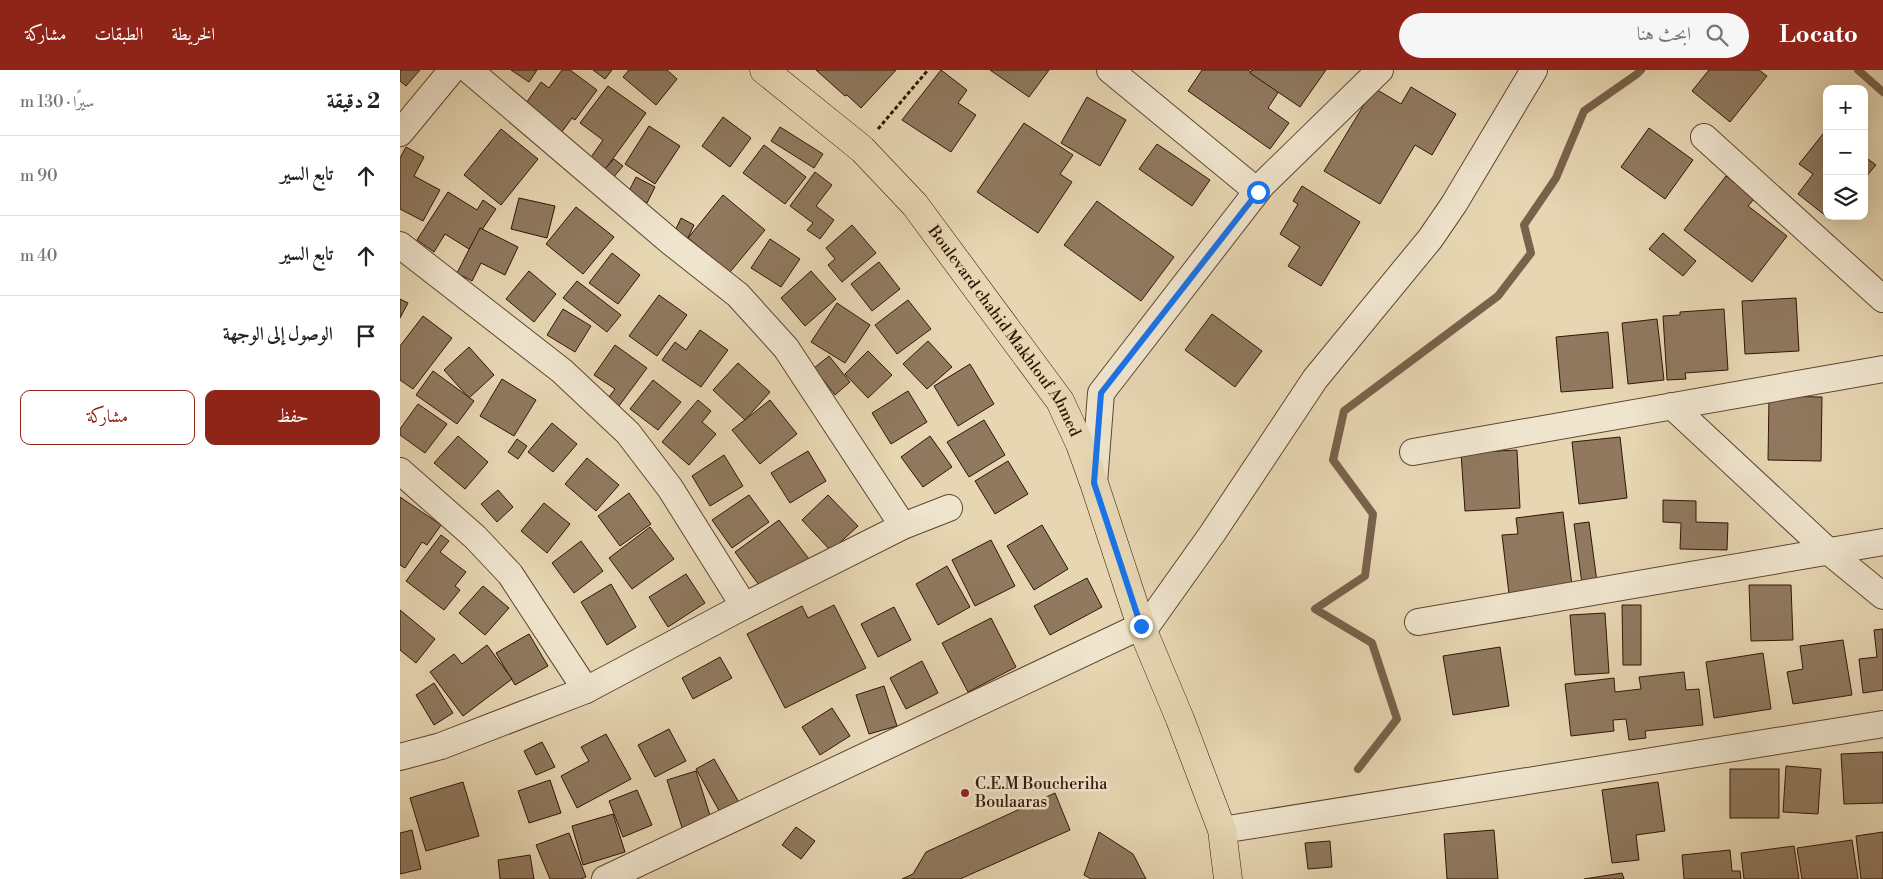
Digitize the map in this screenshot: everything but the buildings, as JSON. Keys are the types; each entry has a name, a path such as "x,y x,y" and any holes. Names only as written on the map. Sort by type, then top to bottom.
{"main road":[{"name":"Boulevard chahid Makhlouf Ahmed","path":"764,70 862,149 914,205 1060,401 1080,444 1142,629 1180,719 1222,830 1228,879"}],"street":[{"path":"400,133 452,70"},
{"path":"469,70 672,243 738,295 786,348 903,526"},
{"path":"1110,70 1258,192"},
{"path":"1094,483 1101,393 1258,192 1380,70"},
{"path":"605,879 1142,629 1212,534 1315,379 1430,239 1454,204 1534,70"},
{"path":"1704,137 1883,299"},
{"path":"400,246 562,372 628,433 670,488 744,606"},
{"path":"1413,452 1883,369"},
{"path":"1672,406 1828,551 1883,596"},
{"path":"400,471 475,537 510,574 586,690"},
{"path":"400,758 441,746 586,690 744,606 903,526 949,508"},
{"path":"1418,622 1883,542"},
{"path":"1222,830 1883,724"}],"path":[{"path":"862,149 928,70"}],"waterway":[{"path":"1358,769 1397,719 1372,643 1315,609 1365,576 1373,514 1333,460 1344,411 1498,296 1531,253 1524,225 1556,178 1584,111 1641,70"},
{"path":"1858,70 1883,92"}],"place":[{"name":"C.E.M Boucheriha Boulaaras","path":"965,793"}],"route":[{"path":"1141,626 1094,483 1101,393 1258,192"}]}
